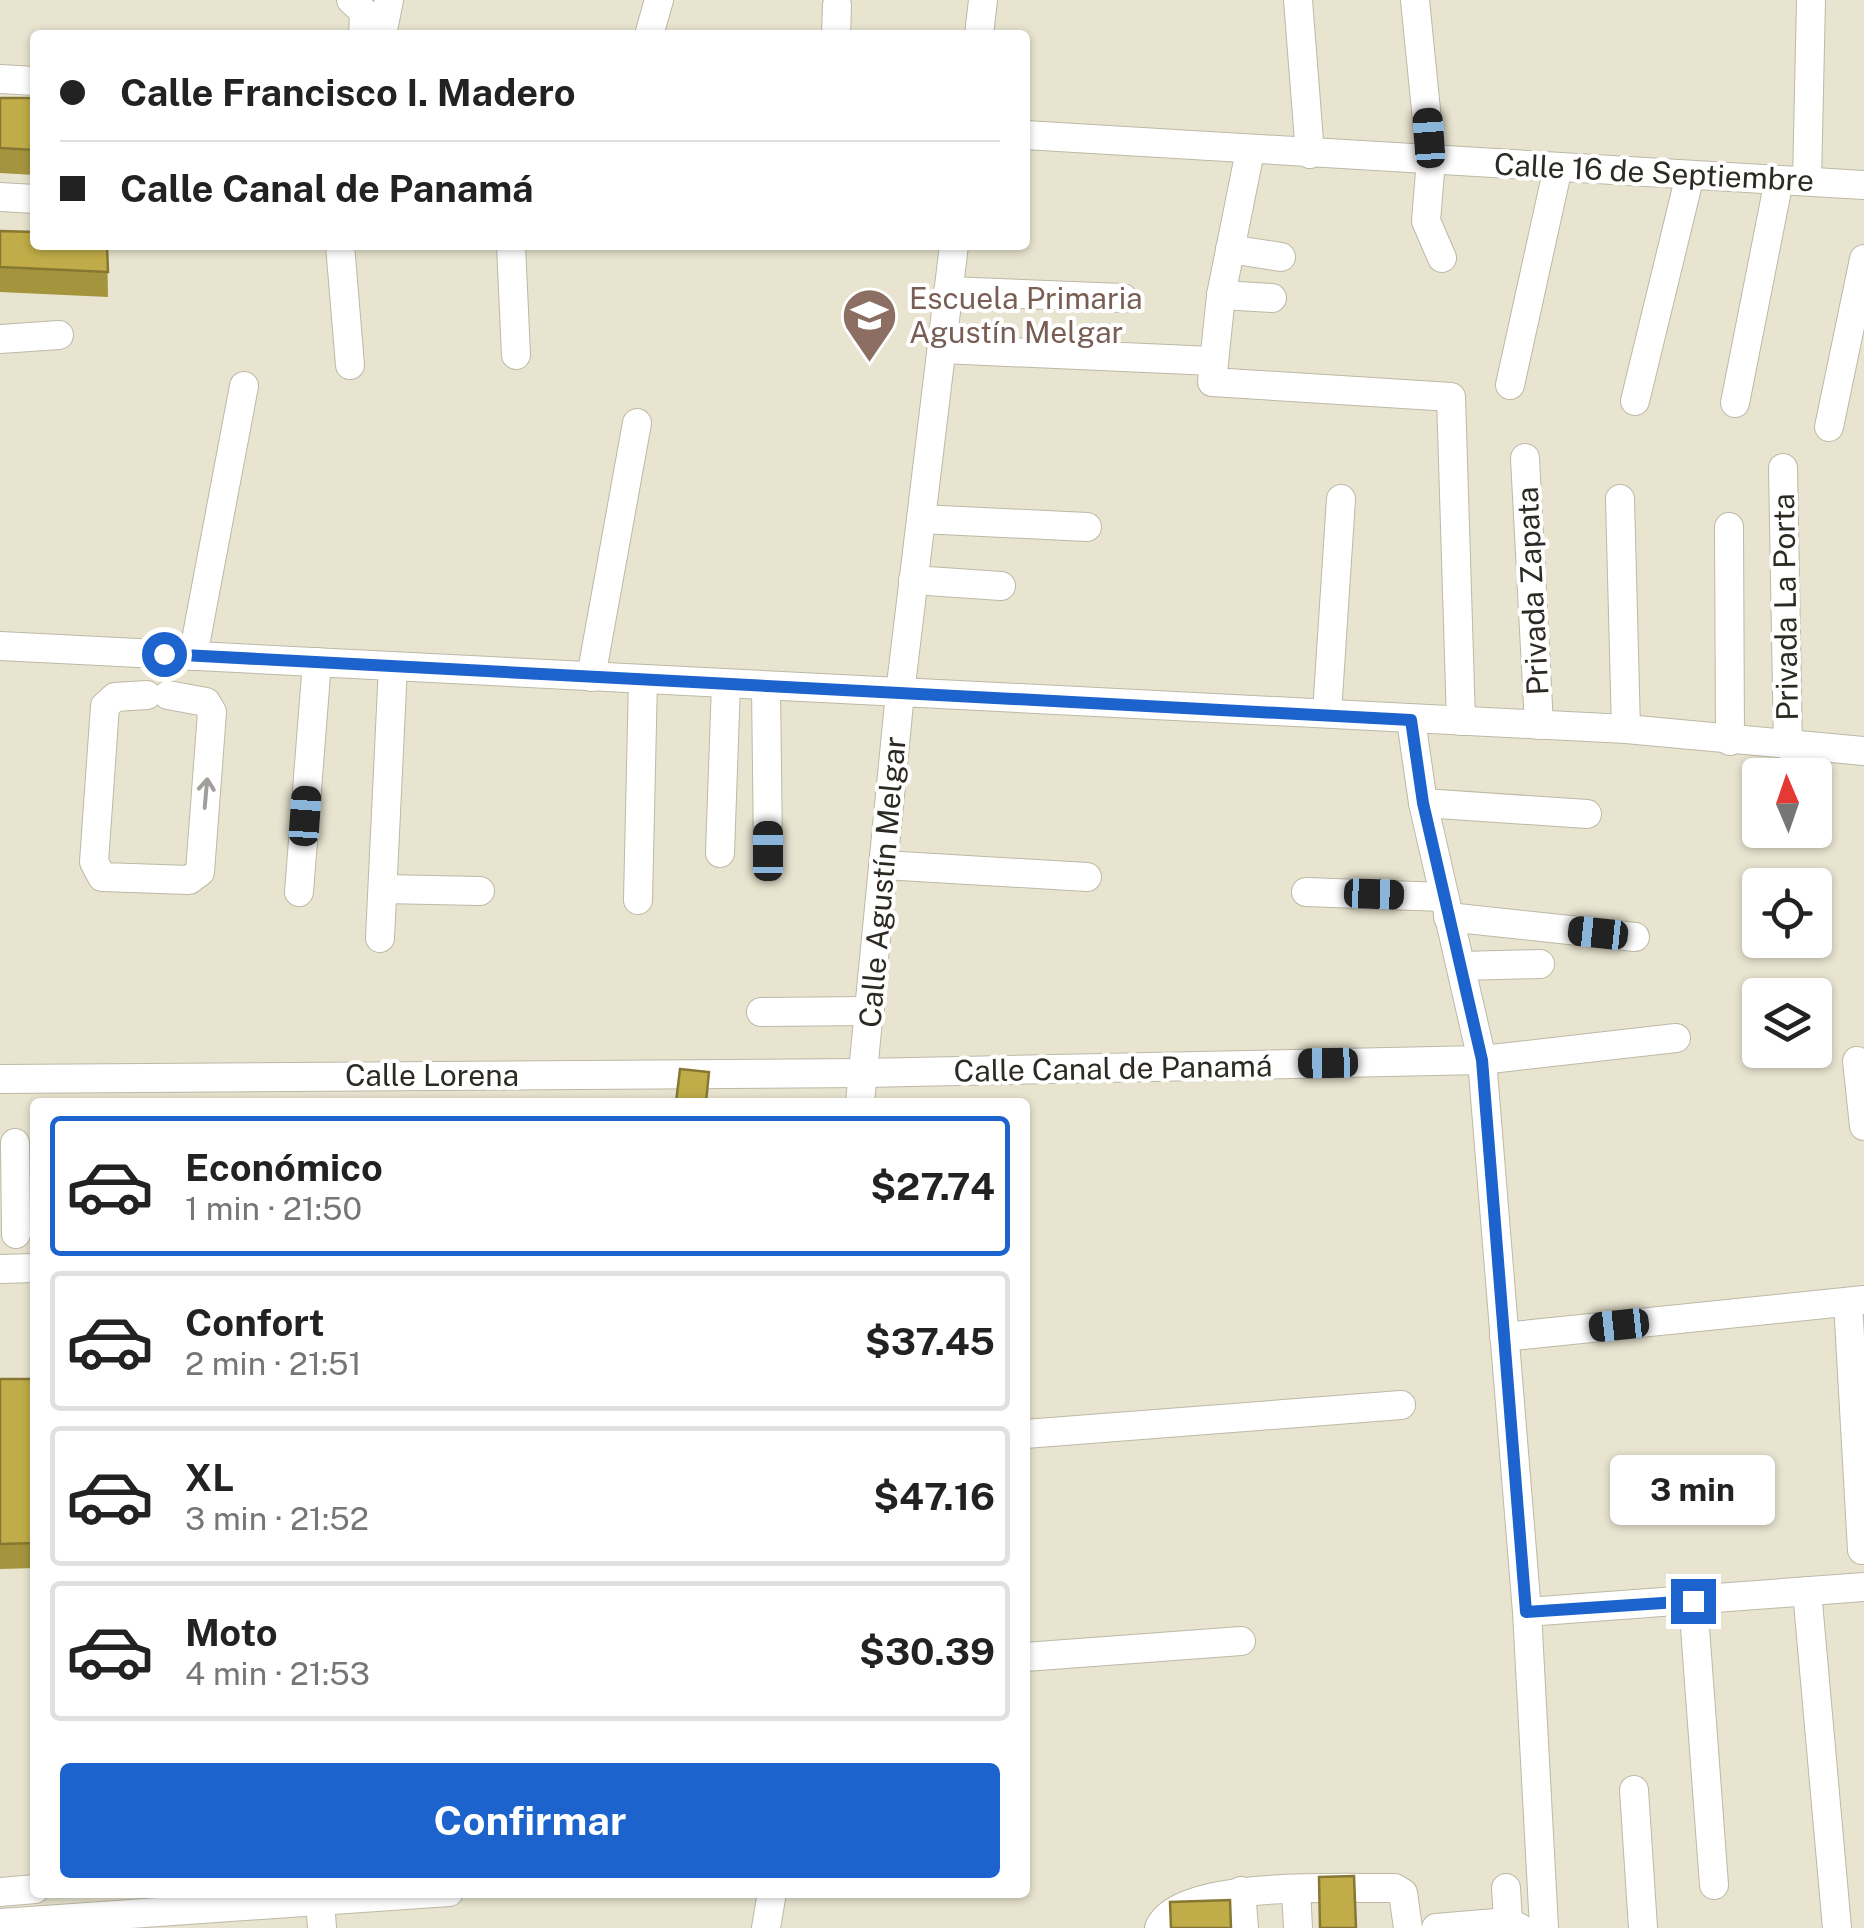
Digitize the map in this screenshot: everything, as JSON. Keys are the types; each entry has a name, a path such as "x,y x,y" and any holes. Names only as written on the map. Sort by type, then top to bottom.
{"street":[{"path":"351,0 364,12 363,30"},
{"path":"383,30 388,0"},
{"path":"632,0 659,0 650,30"},
{"path":"980,30 983,0"},
{"path":"1298,0 1310,154"},
{"path":"1414,0 1431,160 1426,221 1442,258"},
{"path":"1735,403 1793,180 1811,0"},
{"path":"836,30 838,5"},
{"path":"0,79 30,81"},
{"name":"Calle 16 de Septiembre","path":"1030,135 1864,185"},
{"path":"1250,151 1221,294 1212,361 1215,385 1452,397 1461,722"},
{"path":"1510,385 1558,167"},
{"path":"1635,402 1690,175"},
{"path":"0,198 30,199"},
{"path":"1230,249 1281,257"},
{"path":"340,250 350,365"},
{"path":"511,250 516,356"},
{"name":"Calle Agustín Melgar","path":"861,1098 900,693 953,250"},
{"path":"1830,427 1864,259"},
{"path":"948,292 1123,298"},
{"path":"1221,294 1272,298"},
{"path":"0,339 59,335"},
{"path":"942,349 1212,361"},
{"path":"193,656 244,386"},
{"path":"590,677 637,423"},
{"name":"Privada Zapata","path":"1525,458 1539,724"},
{"name":"Privada La Porta","path":"1783,468 1788,746"},
{"path":"1327,714 1340,499"},
{"path":"1620,499 1626,729"},
{"path":"920,520 1087,527"},
{"path":"1729,527 1730,741"},
{"path":"914,580 1001,586"},
{"path":"0,646 1539,724 1864,751"},
{"path":"158,691 164,654"},
{"path":"300,892 316,662"},
{"path":"380,938 393,666"},
{"path":"638,900 643,680"},
{"path":"720,853 726,684"},
{"path":"766,686 768,851"},
{"path":"158,691 210,706 200,872 195,879 102,877 94,867 105,706 115,697 158,691"},
{"path":"1411,720 1423,803 1482,1060 1526,1612 1544,1928"},
{"path":"1423,803 1587,814"},
{"path":"884,865 1087,877"},
{"path":"383,889 480,891"},
{"path":"1306,892 1446,907 1635,937"},
{"path":"1461,966 1540,964"},
{"path":"760,1012 870,1011"},
{"name":"Calle Canal de Panamá","path":"864,1073 1482,1060 1676,1038"},
{"path":"1858,1061 1864,1126"},
{"name":"Calle Lorena","path":"0,1079 864,1073"},
{"path":"16,1143 16,1234"},
{"path":"0,1268 30,1268"},
{"path":"1504,1337 1856,1301 1862,1550"},
{"path":"1030,1434 1402,1405"},
{"path":"1526,1612 1864,1586"},
{"path":"1807,1591 1836,1928"},
{"path":"1693,1601 1714,1885"},
{"path":"1030,1657 1241,1641"},
{"path":"1634,1790 1642,1928"},
{"path":"1159,1928 1163,1918 1174,1911 1241,1892 1397,1888 1403,1894 1408,1928"},
{"path":"1436,1928 1514,1925 1506,1888"},
{"path":"0,1892 30,1889"},
{"path":"1296,1890 1298,1928"},
{"path":"1241,1892 1244,1928"},
{"path":"0,1923 321,1915 416,1898"},
{"path":"766,1928 771,1898"}],"building":[{"path":"0,98 30,98 30,150 0,148"},
{"path":"0,231 30,232 30,250 107,250 108,272 0,267"},
{"path":"680,1069 709,1072 706,1098 676,1098"},
{"path":"0,1379 30,1379 30,1543 0,1544"},
{"path":"1354,1876 1356,1928 1320,1928 1319,1877"},
{"path":"1230,1900 1231,1928 1171,1928 1170,1902"}],"place":[{"name":"Escuela Primaria Agustín Melgar","path":"870,364"}],"route":[{"path":"164,654 1411,720 1423,803 1482,1060 1526,1612 1693,1601"}]}
